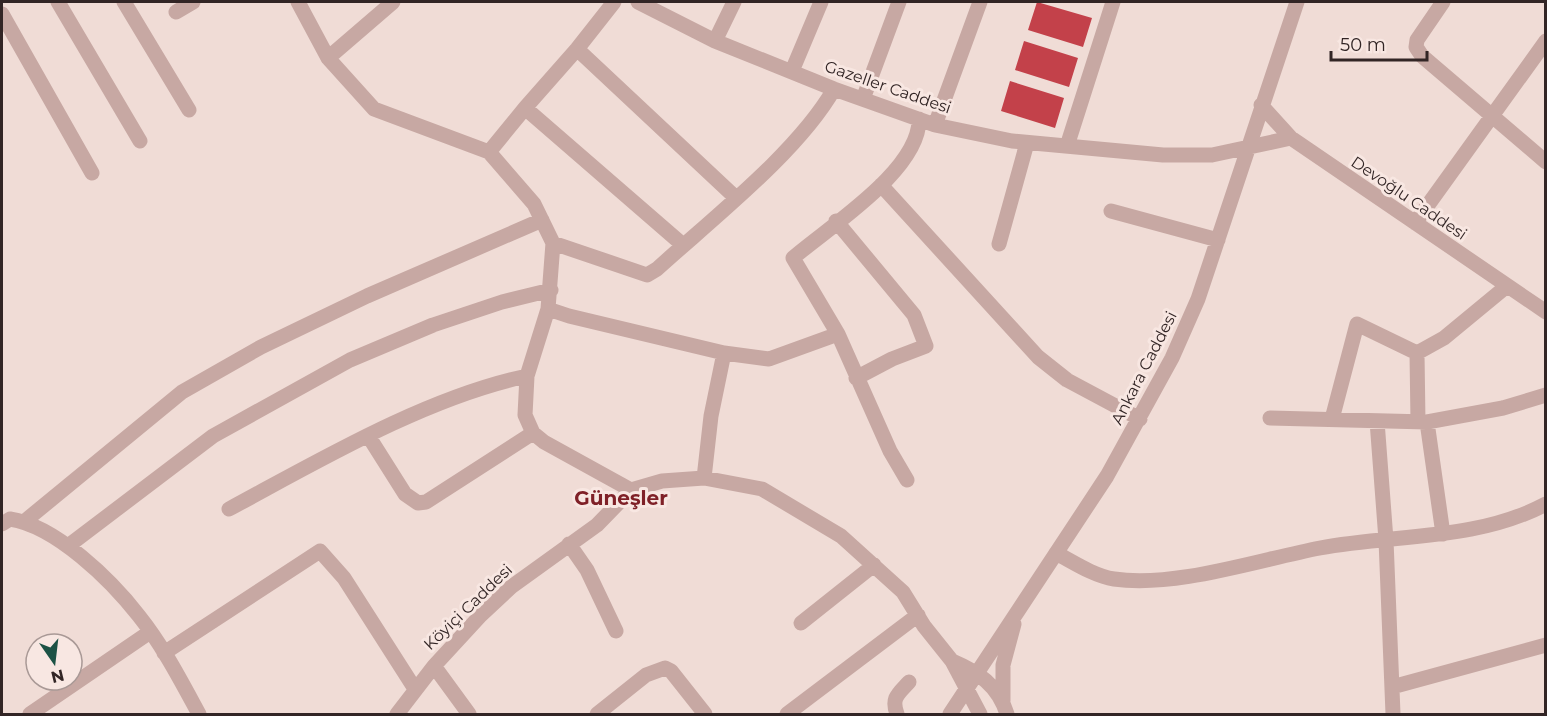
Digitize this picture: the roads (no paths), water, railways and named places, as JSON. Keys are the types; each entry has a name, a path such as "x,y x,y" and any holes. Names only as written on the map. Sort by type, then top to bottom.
{"street":[{"path":"58,2 140,141"},
{"path":"124,2 189,110"},
{"path":"176,12 193,2"},
{"path":"298,2 328,58 374,109 489,152 534,204 553,243 548,309 528,375 525,415 533,433 588,469 631,490 662,481 704,478 762,489 842,537 903,592 951,661 980,714"},
{"path":"328,58 393,2"},
{"path":"489,152 614,2"},
{"path":"715,41 734,2"},
{"path":"792,71 821,2"},
{"path":"863,99 899,2"},
{"path":"935,125 980,2"},
{"path":"1067,146 1113,2"},
{"name":"Ankara Caddesi","path":"950,714 1107,476 1140,419 1198,299 1297,2"},
{"path":"1443,2 1417,40 1416,47 1422,56 1490,117 1545,162"},
{"name":"Gazeller Caddesi","path":"645,3 715,41 935,125 1027,143 1162,155 1212,155 1291,138"},
{"path":"2,14 93,172"},
{"path":"1414,223 1545,42"},
{"path":"577,49 735,197"},
{"path":"553,243 647,275 657,269 800,135 821,110 834,88"},
{"name":"Devoğlu Caddesi","path":"1261,105 1291,138 1545,312"},
{"path":"525,108 683,245"},
{"path":"907,480 890,451 837,334 793,258 901,166 919,133 918,119"},
{"path":"999,244 1027,143"},
{"path":"881,185 1038,357 1067,380 1140,419"},
{"path":"1111,211 1218,240"},
{"path":"25,521 182,393 261,347 367,296 542,220"},
{"path":"836,221 914,315 926,346 892,359 856,378"},
{"path":"1417,353 1444,338 1507,286"},
{"path":"68,546 213,436 350,360 433,325 502,302 551,290"},
{"path":"548,309 724,353 769,359 837,334"},
{"path":"1332,419 1357,324 1417,353"},
{"path":"704,478 711,416 724,353"},
{"path":"1417,353 1422,422 1443,534"},
{"path":"229,509 369,437 498,382 528,375"},
{"path":"1270,418 1422,422 1503,408 1545,395"},
{"path":"1377,421 1386,540 1393,714"},
{"path":"369,437 405,494 418,503 434,497 533,433"},
{"name":"Köyiçi Caddesi","path":"397,714 434,666 511,587 597,525 631,490"},
{"path":"1056,553 1113,579 1169,579 1322,548 1469,531 1518,518 1545,504"},
{"path":"2,524 10,519 25,521 51,533 68,546 139,616 164,653 198,714"},
{"path":"569,544 587,570 616,631"},
{"path":"164,653 320,551 328,556 344,578 415,690"},
{"path":"801,623 874,565"},
{"path":"1005,708 1004,665 1017,612"},
{"path":"787,714 918,615"},
{"path":"30,714 150,632"},
{"path":"1392,687 1545,645"},
{"path":"951,661 979,672 1005,708"},
{"path":"434,666 469,714"},
{"path":"597,714 646,675 665,668 671,671 705,714"},
{"path":"897,714 893,703 895,696 909,682"}],"district":[{"name":"Güneşler","path":"621,498"}]}
